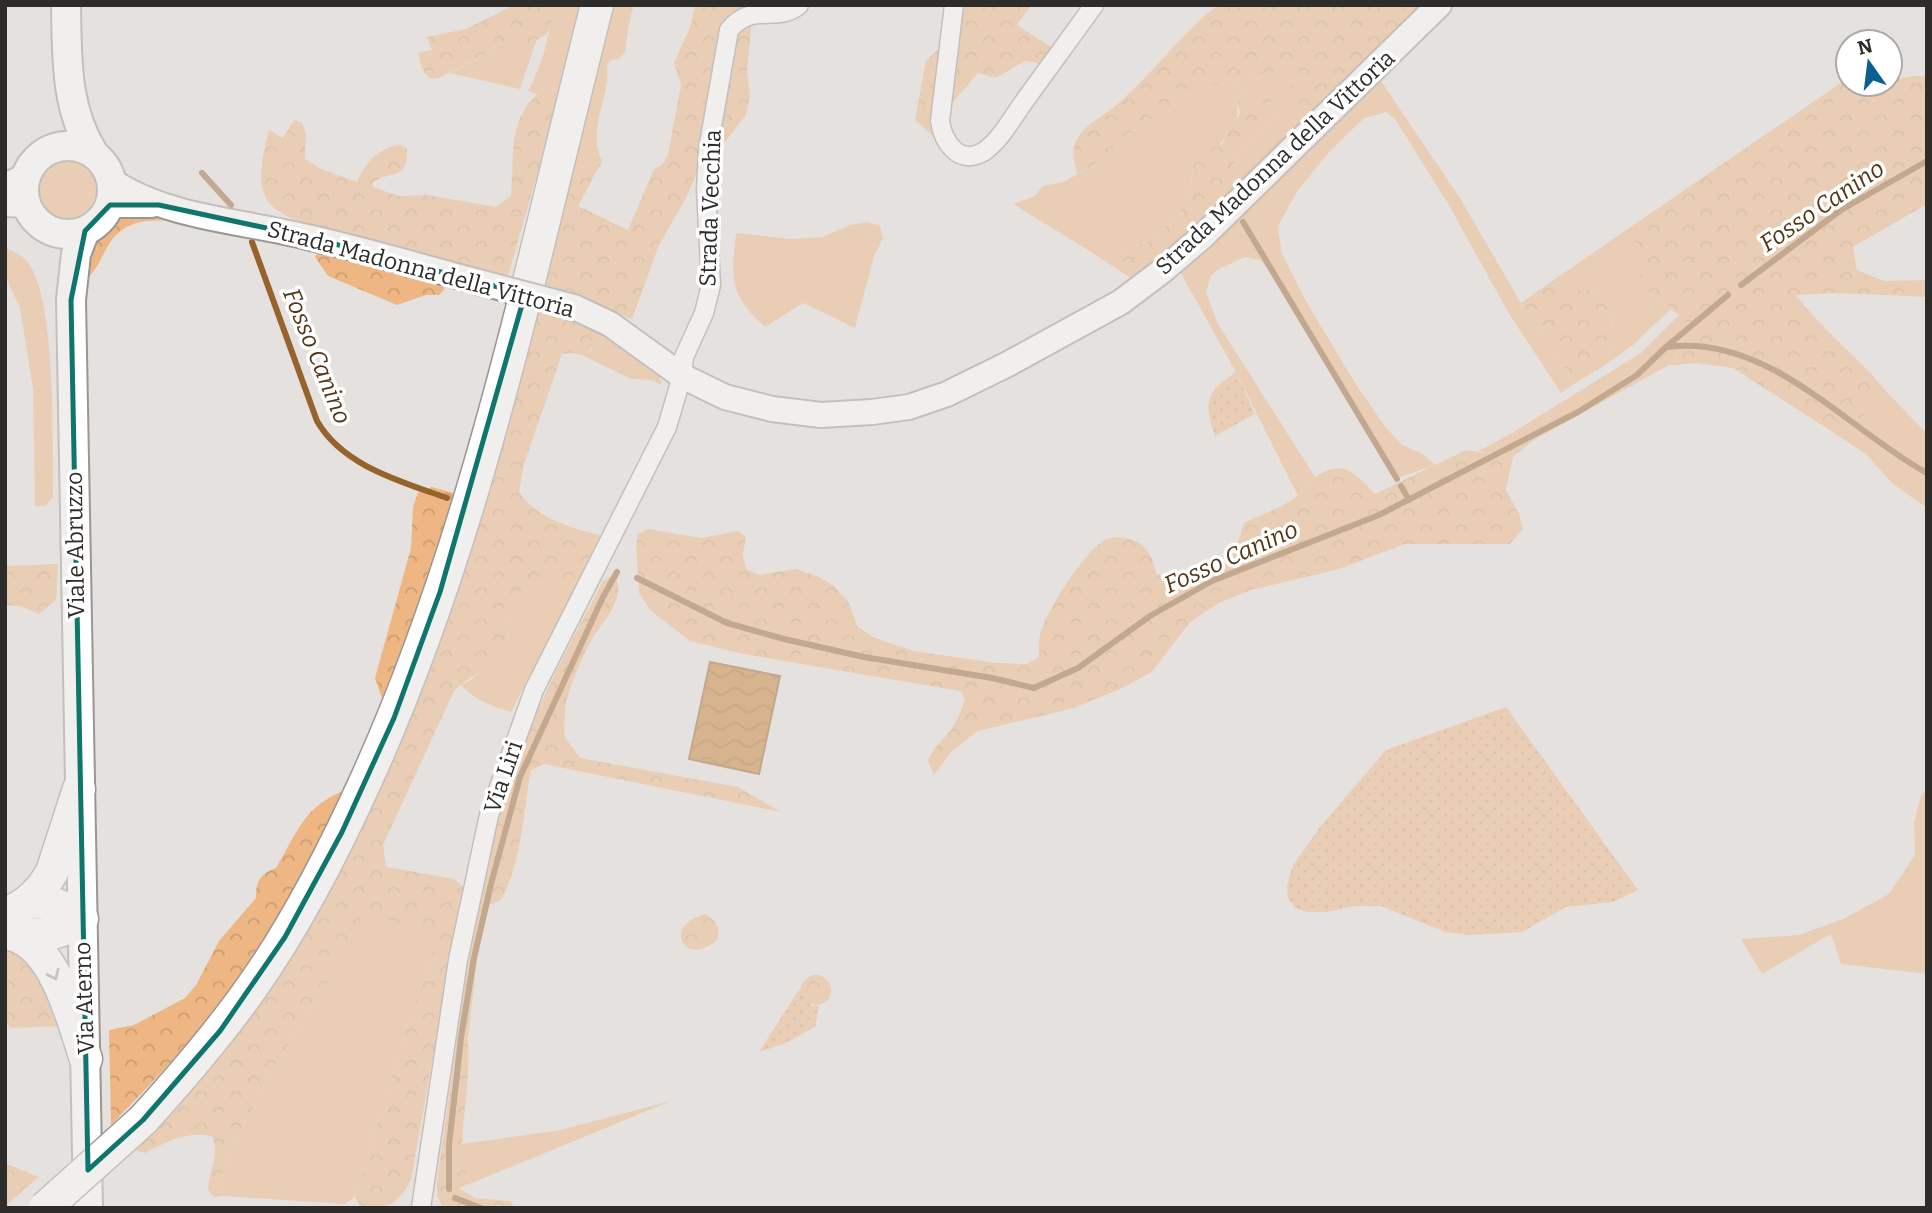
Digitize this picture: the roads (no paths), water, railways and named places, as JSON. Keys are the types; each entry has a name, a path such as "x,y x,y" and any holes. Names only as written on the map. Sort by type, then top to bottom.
{"highway":[{"path":"45,1208 143,1120 220,1031 285,937 342,832 394,718 436,605 477,474 535,257 597,5"},
{"path":"14,920 52,872 79,789"},
{"path":"14,920 54,902 82,919"},
{"path":"14,920 52,970 86,1059"}],"main road":[{"path":"66,5 68,80 62,120 50,149 15,181 23,185 15,205 49,231 74,234 85,231 100,221 111,193 108,170 94,154 78,124 68,80"},
{"path":"50,149 80,147 94,154"},
{"name":"Viale Abruzzo","path":"49,231 61,256 71,300"},
{"name":"Viale Abruzzo","path":"79,789 71,300 76,254 85,231"},
{"name":"Via Aterno","path":"79,789 88,1208"}],"street":[{"name":"Strada Vecchia","path":"681,376 684,357 704,313 711,285 706,190 708,149 729,30 738,19 748,14 782,12 795,9 799,5"},
{"path":"954,5 940,121 942,135 950,148 960,154 973,155 984,151 1003,131 1094,5"},
{"name":"Strada Madonna della Vittoria","path":"111,193 308,237 574,306 610,324 681,376 725,397 749,404 796,412 847,415 909,407 947,394 1008,364 1121,302 1162,271 1202,237 1439,5"},
{"name":"Via Liri","path":"421,1208 457,960 489,815 534,690 667,427 681,376"}],"water":[{"path":"710,662 780,676 759,774 689,759"}],"waterway":[{"name":"Fosso Canino","path":"1741,285 1841,210 1927,161"},
{"name":"Fosso Canino","path":"202,173 231,205"},
{"path":"1243,222 1397,479"},
{"name":"Fosso Canino","path":"252,242 317,421 328,437 357,461 374,470 447,498"},
{"name":"Fosso Canino","path":"637,578 727,623 784,639 864,657 992,678 1034,688 1078,668 1150,616 1212,581 1379,515 1578,412 1637,375 1728,295"},
{"path":"1667,347 1704,347 1739,355 1772,369 1927,473"},
{"path":"1401,486 1409,500"},
{"path":"449,1189 449,1145 461,1038 474,958 520,777 617,572"},
{"path":"455,1198 481,1208"}]}
